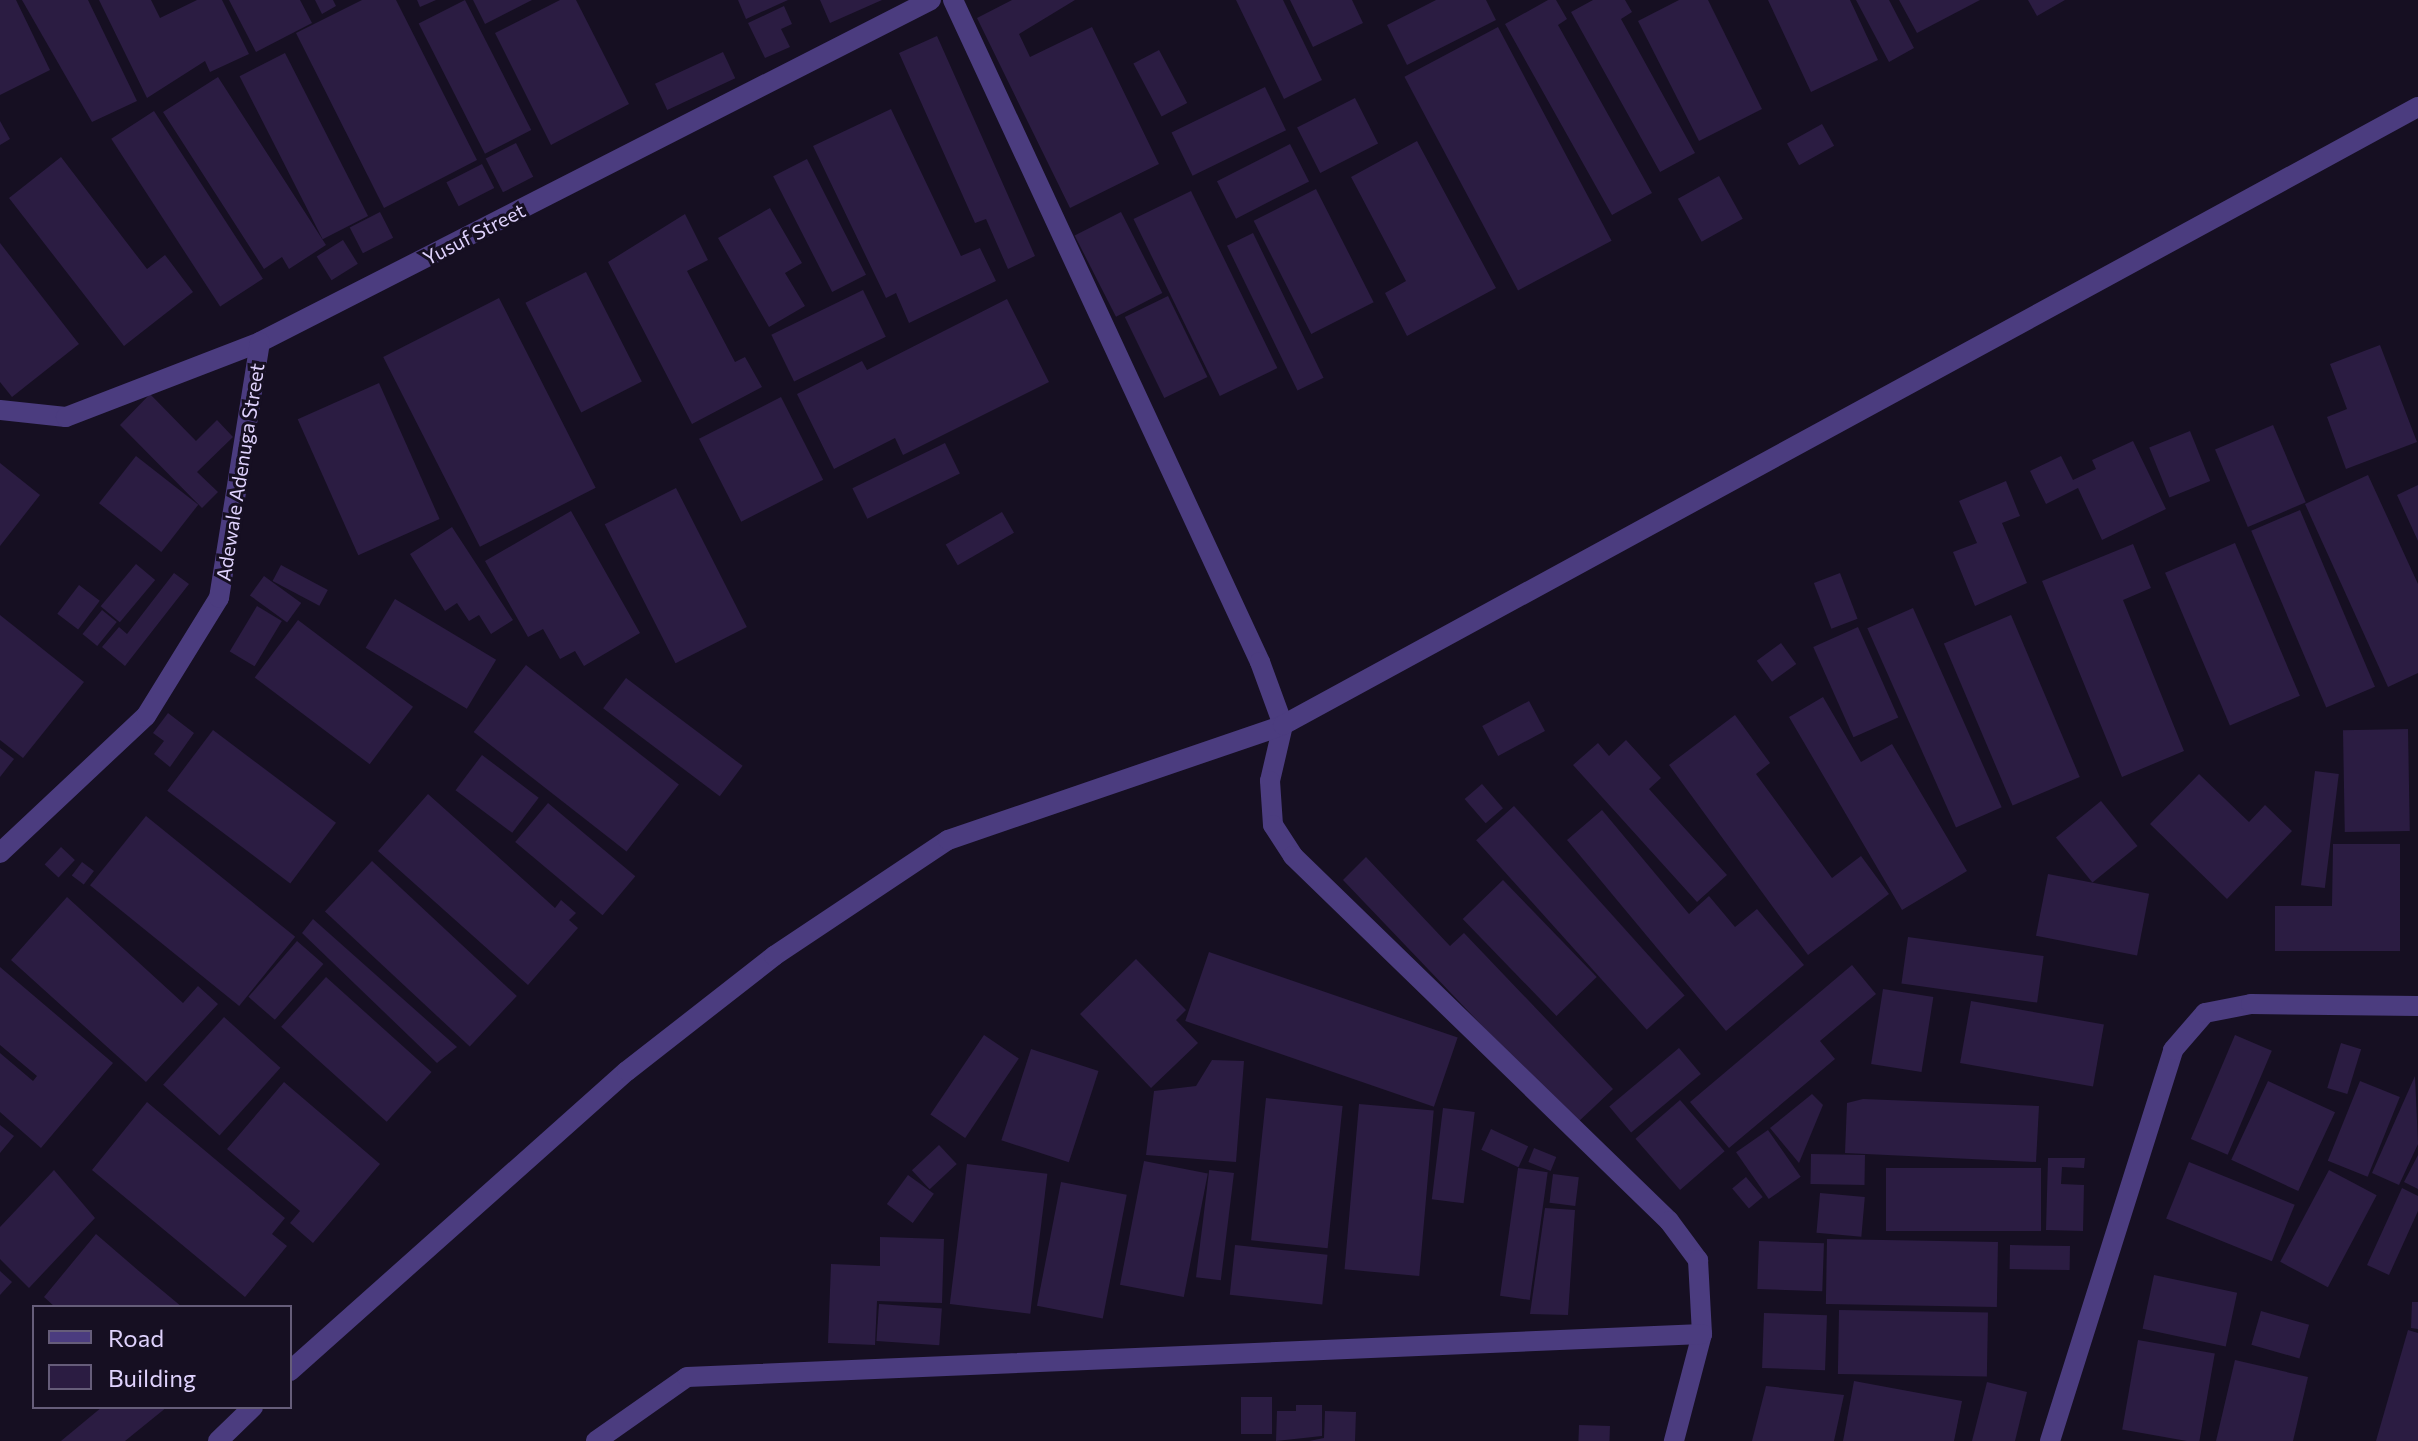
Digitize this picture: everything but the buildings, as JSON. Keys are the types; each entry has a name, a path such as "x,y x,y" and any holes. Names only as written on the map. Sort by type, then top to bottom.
{"street":[{"name":"Yusuf Street","path":"0,410 66,417 260,342 931,0"},
{"path":"953,0 1283,725 1271,796 1273,825 1293,856 1685,1238 1698,1260 1702,1334 1674,1441"},
{"path":"292,1369 627,1071 774,956 948,840 1283,725 2418,107"},
{"name":"Adewale Adenuga Street","path":"0,853 146,716 219,598 260,342"},
{"path":"2050,1441 2173,1050 2205,1013 2251,1004 2418,1006"},
{"path":"596,1441 687,1377 1702,1334"},
{"path":"218,1441 251,1409"}]}
